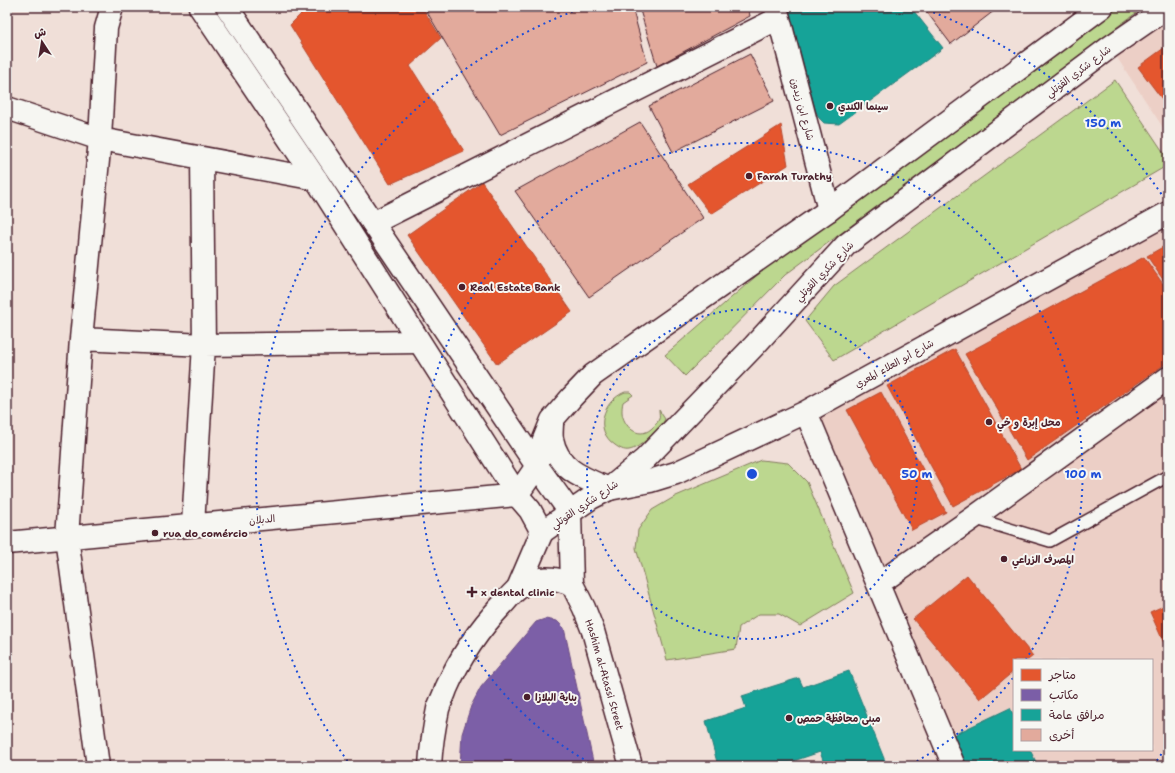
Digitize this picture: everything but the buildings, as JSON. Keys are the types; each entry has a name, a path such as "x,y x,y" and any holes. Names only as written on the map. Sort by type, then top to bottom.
{"street":[{"path":"98,766 67,537 81,339 100,139 106,28 112,7"},
{"path":"200,7 316,180 517,495 530,510 542,532 518,588"},
{"path":"227,7 537,466 570,512 572,584 545,578 530,581 518,588 492,615 475,638 452,676 439,708 431,747 430,766"},
{"path":"517,495 537,466 543,442 552,420 593,375 829,210 1102,7"},
{"name":"شارع شكري القوتلي","path":"542,532 591,498 608,489 651,453 754,346 846,245 1110,47 1168,7"},
{"path":"373,223 778,13"},
{"name":"شارع ابن زيدون","path":"778,13 829,210"},
{"path":"7,108 100,139 316,180"},
{"path":"193,525 204,345 202,158"},
{"name":"شارع أبو العلاء المعري","path":"608,489 650,481 676,473 806,412 1168,213"},
{"path":"81,339 204,345 419,342"},
{"path":"878,584 973,518 1168,378"},
{"path":"806,412 954,766"},
{"path":"552,420 552,438 557,455 568,469 608,489"},
{"name":"الدبلان","path":"7,543 517,495"},
{"name":"Hashim al-Atassi Street","path":"572,584 584,608 593,632 631,766"}],"lane":[{"path":"973,518 1050,541 1168,476"}],"shaded area":[{"path":"1168,7 1168,135 1110,47"},
{"path":"1168,213 1168,766 951,766 806,412"}],"green space":[{"path":"1111,7 1144,7 785,275 685,376 665,355 799,239"},
{"path":"1115,80 1168,159 1168,165 834,360 805,321 834,286"},
{"path":"625,392 630,392 633,395 623,402 622,410 625,422 632,430 641,433 651,429 659,419 659,410 665,419 651,436 637,447 623,450 608,439 604,432 603,424 606,409 617,396"},
{"path":"761,460 788,463 807,482 854,593 800,626 779,614 759,614 739,627 736,649 667,660 636,548 638,530 652,510 676,496"}],"place":[{"name":"سينما الكندي","path":"830,106"},
{"name":"Farah Turathy","path":"749,176"},
{"name":"Real Estate Bank","path":"462,287"},
{"name":"محل إبرة و خي","path":"989,422"},
{"name":"rua do comércio","path":"155,533"},
{"name":"المصرف الزراعي","path":"1004,559"},
{"name":"x dental clinic","path":"472,592"},
{"name":"بناية البلازا","path":"527,697"},
{"name":"مبنى محافظة حمص","path":"789,718"}]}
